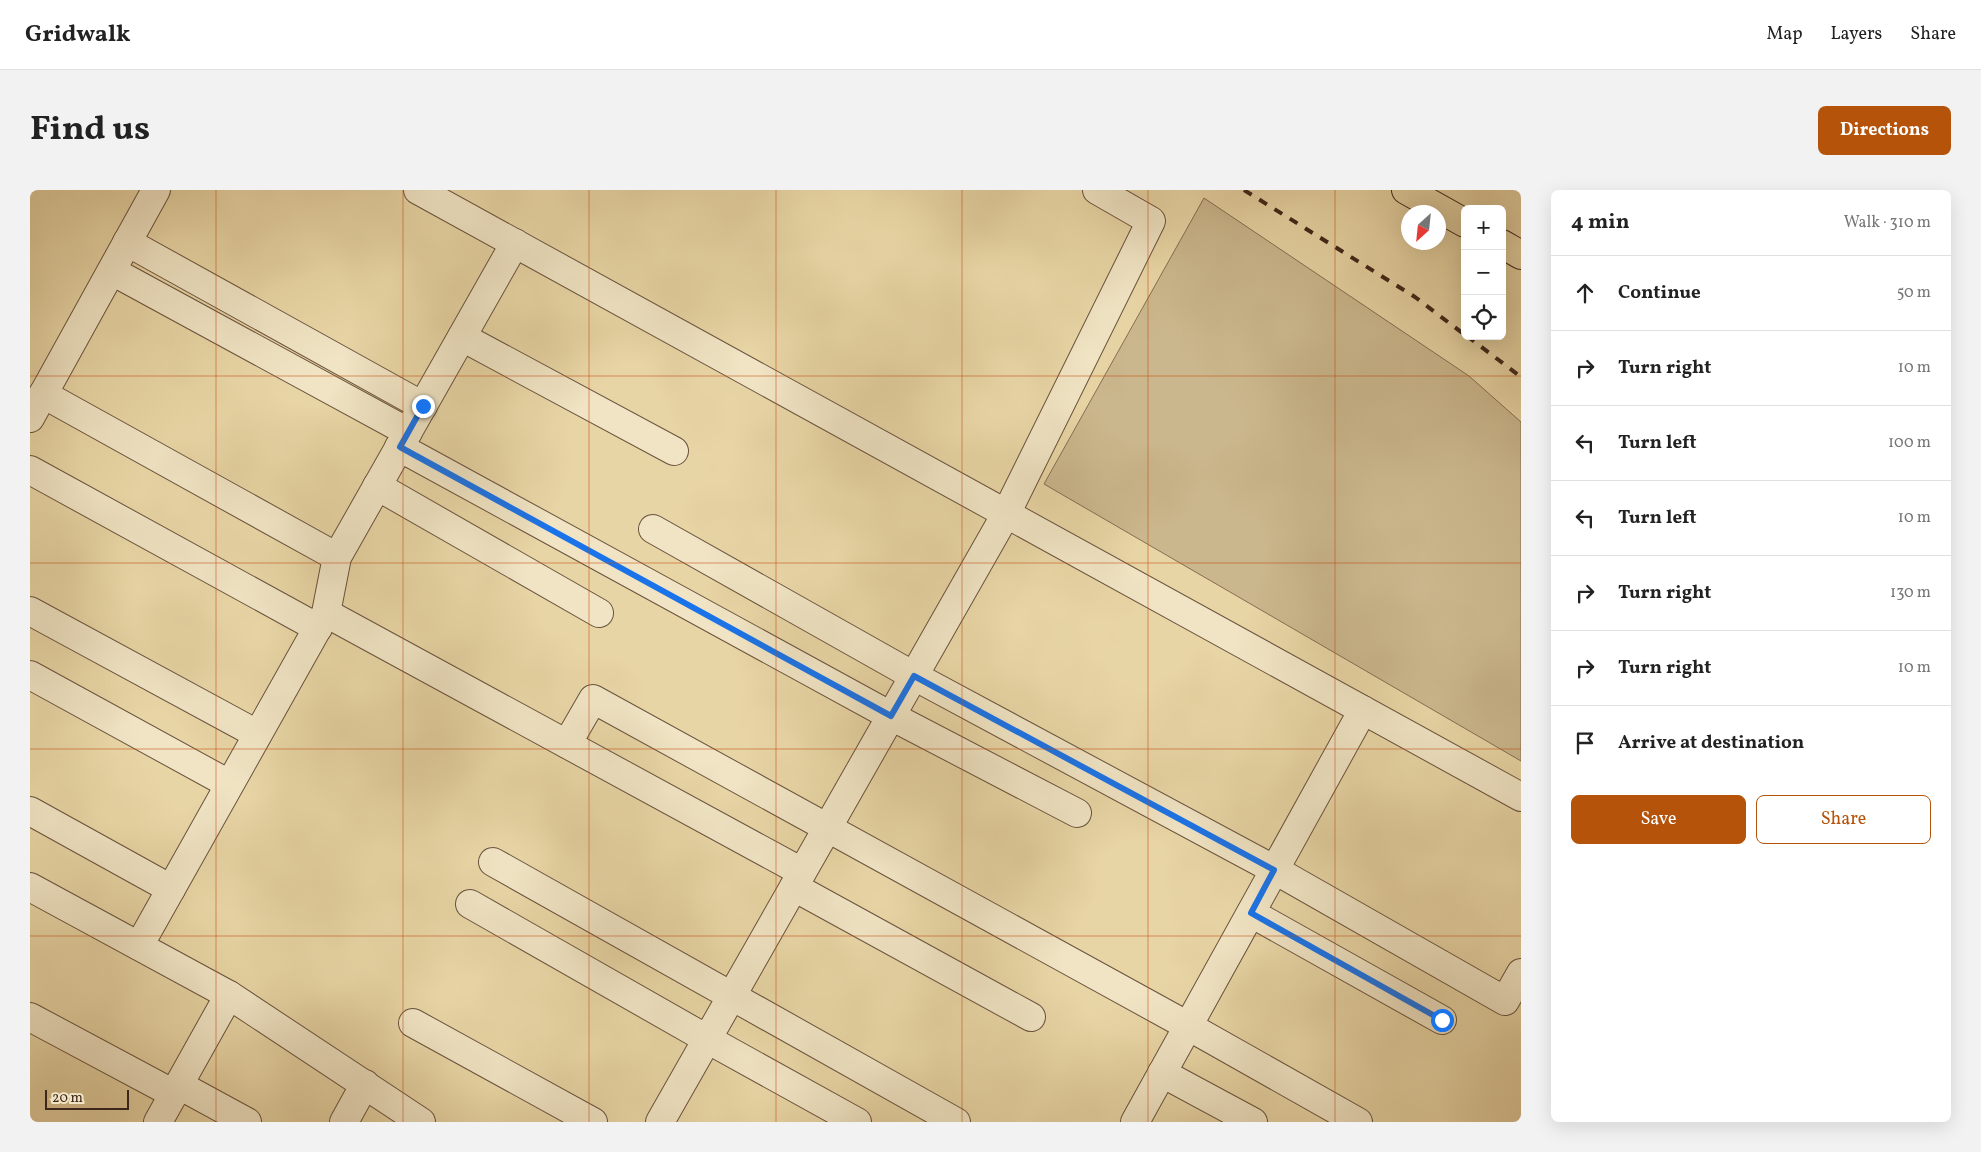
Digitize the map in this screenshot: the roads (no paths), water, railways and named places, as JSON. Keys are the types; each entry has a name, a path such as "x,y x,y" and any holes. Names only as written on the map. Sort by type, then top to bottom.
{"main road":[{"path":"1406,190 1461,221"},
{"path":"1506,246 1521,255"}],"street":[{"path":"30,418 156,190"},
{"path":"418,190 1521,797"},
{"path":"660,1122 1006,514 1151,221 1097,190"},
{"path":"128,242 423,406"},
{"path":"139,946 322,621 337,557 515,244"},
{"path":"112,271 404,440 891,716 1077,813"},
{"path":"462,337 674,451"},
{"path":"43,394 337,557"},
{"path":"30,470 322,621 567,744 1031,1017"},
{"path":"377,486 599,613"},
{"path":"653,529 914,676 1274,870 1513,1004 1521,973"},
{"path":"30,611 257,734"},
{"path":"30,675 229,784"},
{"path":"567,744 593,699 1188,1026 1358,1122"},
{"path":"1135,1122 1363,710"},
{"path":"30,811 171,889"},
{"path":"493,862 956,1122"},
{"path":"30,887 229,995 421,1122"},
{"path":"470,904 857,1122"},
{"path":"1251,913 1442,1020"},
{"path":"158,1122 229,995"},
{"path":"30,1017 247,1122"},
{"path":"413,1023 593,1122"},
{"path":"1162,1073 1253,1122"},
{"path":"344,1122 365,1084"}],"railway":[{"path":"1244,190 1415,297 1461,332"},
{"path":"1472,340 1521,377"}]}
